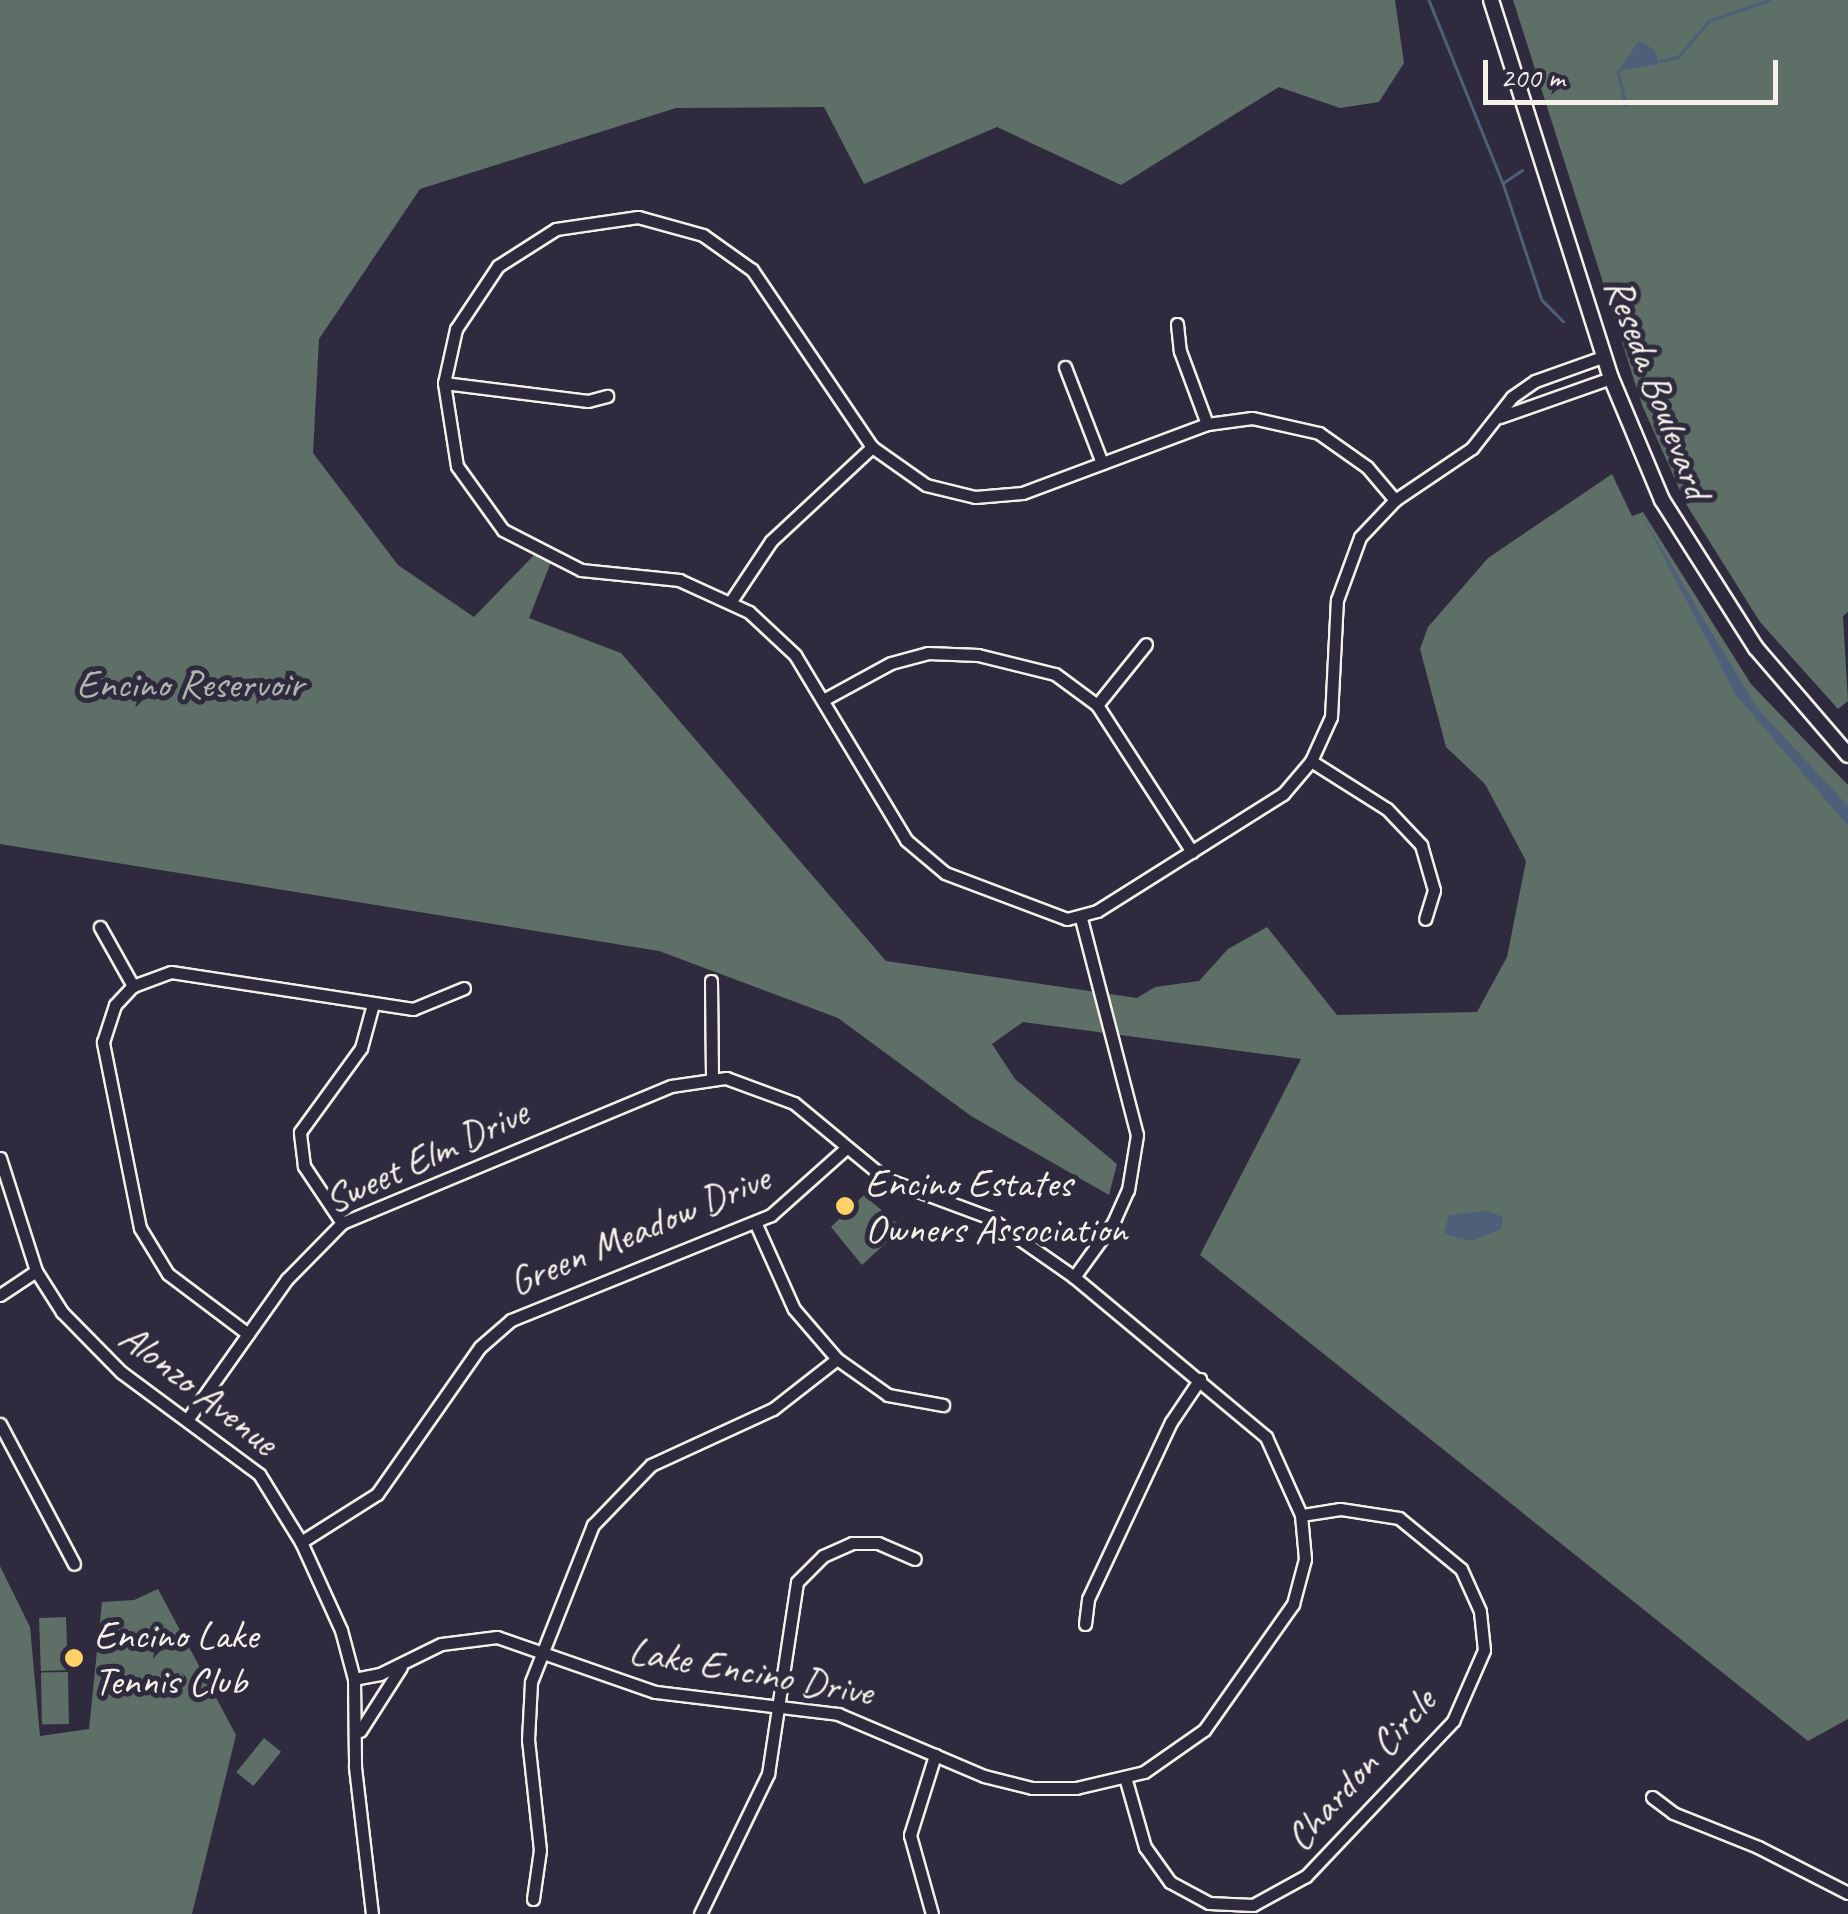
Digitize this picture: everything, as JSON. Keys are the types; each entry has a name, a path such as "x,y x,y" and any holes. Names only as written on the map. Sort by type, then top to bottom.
{"main road":[{"name":"Reseda Boulevard","path":"1492,0 1611,378 1692,555 1756,648 1848,754"}],"street":[{"path":"1394,500 1367,467 1319,433 1271,419 1207,424 1022,493 975,497 926,485 872,446 752,270 703,235 661,220 585,220 516,251 467,306 444,383 457,466 503,530 581,570 679,580 731,601 785,642 823,700 887,816 925,858 968,884 1052,918 1081,918 1284,794 1311,760 1334,699 1341,578 1360,537 1394,500 1472,448 1535,381 1605,356"},
{"path":"1177,324 1180,351 1207,424"},
{"path":"1065,367 1102,463"},
{"path":"1500,416 1611,378"},
{"path":"444,383 588,401 608,396"},
{"path":"731,601 771,540 872,446"},
{"path":"1096,705 1146,644"},
{"path":"823,700 891,663 953,652 1055,674 1096,705 1192,852"},
{"path":"1311,760 1387,809 1422,844 1434,890 1426,919"},
{"path":"1074,1277 1114,1223 1135,1152 1136,1118 1112,1044 1081,918"},
{"path":"100,928 133,986"},
{"path":"248,1334 168,1274 132,1203 103,1042 115,1005 133,986 154,974 197,973 413,1008 464,988"},
{"path":"711,981 712,1078"},
{"path":"342,1223 304,1166 300,1132 360,1048 373,1004"},
{"name":"Lake Encino Drive","path":"354,1679 477,1637 543,1652 655,1692 864,1720 935,1755 1032,1788 1125,1777 1186,1749 1249,1670 1293,1604 1305,1559 1302,1515 1266,1437 1200,1379 1012,1231 886,1179 775,1093 712,1078"},
{"name":"Sweet Elm Drive","path":"187,1420 314,1246 342,1223 672,1086 712,1078"},
{"name":"Green Meadow Drive","path":"302,1542 377,1494 480,1347 511,1320 754,1222 802,1193 844,1150"},
{"name":"Alonzo Avenue","path":"0,1158 36,1270 88,1342 259,1474 302,1542 341,1630 354,1679 372,1914"},
{"path":"754,1222 794,1308 837,1359 888,1395 942,1405"},
{"path":"0,1295 36,1270"},
{"path":"533,1899 540,1850 527,1714 543,1652 593,1525 619,1492 651,1465 800,1393 837,1359"},
{"path":"1085,1624 1103,1565 1171,1422 1200,1379"},
{"path":"0,1424 6,1447 74,1564"},
{"name":"Chardon Circle","path":"1125,1777 1145,1847 1170,1882 1209,1903 1252,1905 1306,1876 1453,1720 1484,1650 1480,1610 1461,1569 1399,1518 1340,1509 1302,1515"},
{"path":"700,1914 768,1774 781,1708 790,1600 808,1568 852,1544 878,1543 914,1560"},
{"path":"358,1735 408,1659"},
{"path":"932,1914 910,1835 935,1755"},
{"path":"1652,1797 1673,1814 1758,1846 1848,1894"}],"green space":[{"name":"Encino Reservoir","path":"0,0 1395,0 1404,63 1379,102 1340,108 1279,87 1121,185 997,127 864,184 824,107 676,108 420,189 319,339 313,453 398,565 474,617 535,554 551,562 529,618 621,653 886,961 1137,998 1155,987 1199,981 1228,949 1267,927 1337,1015 1477,1012 1507,957 1526,861 1485,784 1446,747 1420,649 1428,627 1488,558 1612,474 1632,516 1643,512 1751,684 1848,785 1848,1719 1808,1741 1200,1255 1301,1059 1023,1022 992,1044 1015,1079 1117,1164 1109,1195 971,1116 838,1018 659,951 0,844"},
{"path":"1513,0 1848,0 1848,612 1843,616 1848,701 1838,709 1760,622 1686,504 1642,405"},
{"path":"864,1195 902,1228 862,1265 831,1227"},
{"path":"0,1566 30,1627 40,1736 89,1729 102,1602 134,1600 158,1589 236,1735 192,1914 0,1914"},
{"path":"66,1617 68,1670 41,1671 39,1618"},
{"path":"41,1672 68,1672 69,1724 42,1724"},
{"path":"264,1738 281,1752 253,1786 236,1772"}],"water":[{"path":"1639,41 1655,50 1659,64 1618,71"},
{"path":"1641,514 1757,708 1848,806 1848,826 1736,695"},
{"path":"1487,1211 1503,1217 1501,1229 1472,1241 1444,1234 1449,1215"}],"waterway":[{"path":"1429,0 1503,183 1542,300 1563,321"},
{"path":"1660,61 1678,57 1709,21 1769,0"},
{"path":"1618,71 1626,106"},
{"path":"1503,183 1522,170"}],"place":[{"name":"Encino Estates Owners Association","path":"845,1206"},
{"name":"Encino Lake Tennis Club","path":"74,1658"}]}
